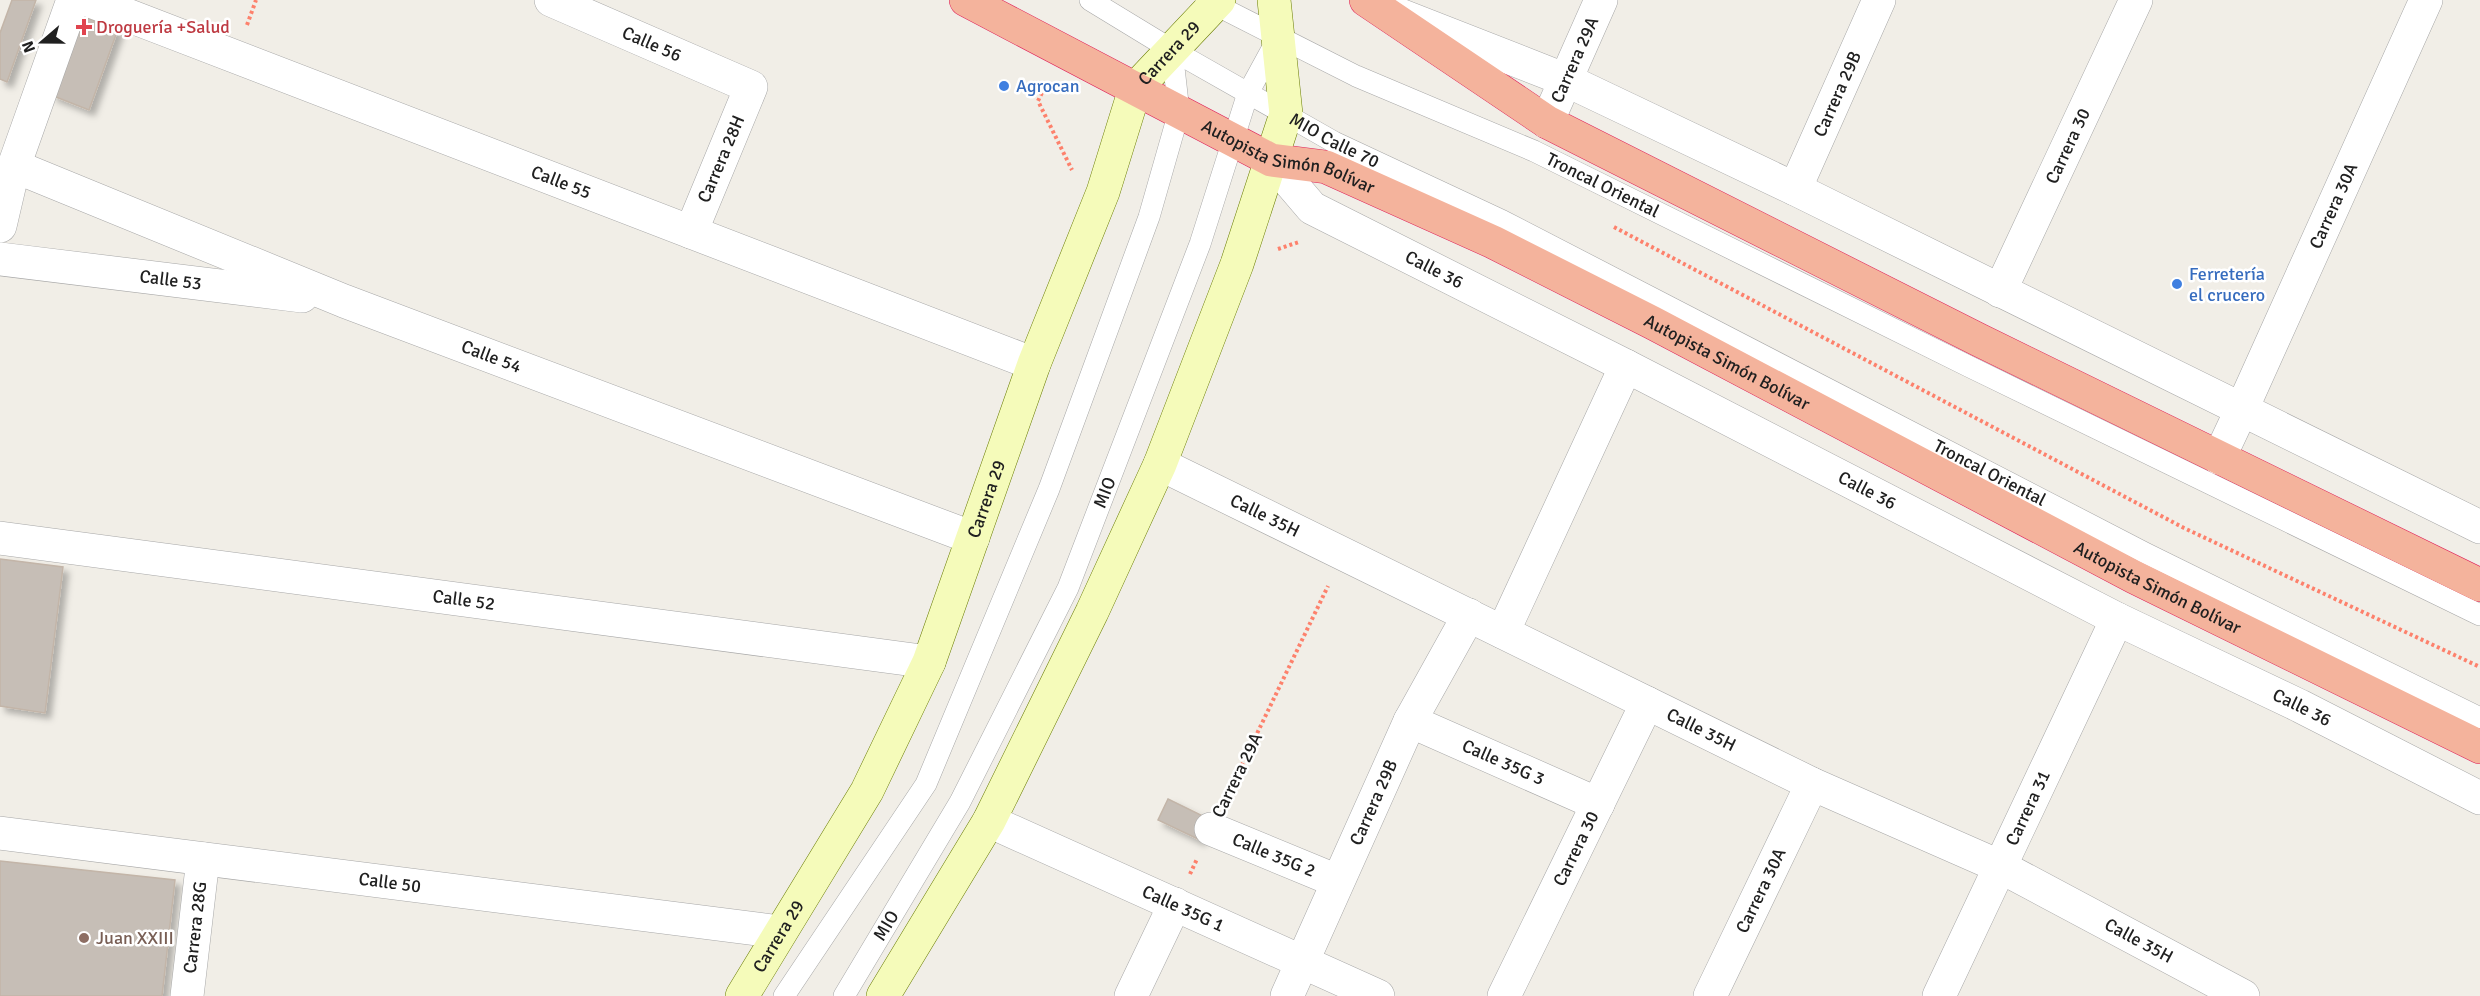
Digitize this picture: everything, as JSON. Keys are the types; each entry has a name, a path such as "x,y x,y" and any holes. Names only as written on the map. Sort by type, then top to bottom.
{"highway":[{"name":"Autopista Simón Bolívar","path":"966,0 1271,160 1326,166 1492,243 1653,323 2134,577 2480,747"},
{"path":"1373,4 1547,122 1979,340 2480,585"}],"main road":[{"path":"883,996 989,821 1092,612 1160,464 1237,264 1286,114 1274,0"},
{"name":"Carrera 29","path":"742,996 867,791 929,662 1034,364 1103,192 1135,89 1213,2"}],"street":[{"path":"0,226 14,166 73,0"},
{"name":"Calle 55","path":"88,0 1034,364"},
{"name":"Calle 56","path":"551,0 751,87"},
{"name":"Carrera 29A","path":"1547,122 1601,0"},
{"name":"Carrera 29B","path":"1795,189 1879,0"},
{"name":"Carrera 30","path":"2000,291 2136,0"},
{"name":"Carrera 30A","path":"2219,458 2426,0"},
{"path":"1373,4 1566,80 1795,189 2480,527"},
{"name":"Carrera 28H","path":"691,232 751,87"},
{"name":"Calle 36","path":"1271,160 1312,208 1626,366 2117,619 2300,706 2480,798"},
{"name":"Calle 54","path":"14,166 344,301 973,538"},
{"name":"Calle 53","path":"0,260 344,301"},
{"path":"1503,632 1626,366"},
{"name":"Calle 35H","path":"1160,464 1812,784 2001,867 2204,987 2243,996"},
{"name":"Calle 52","path":"0,538 929,662"},
{"name":"Carrera 29B","path":"1287,996 1304,963 1337,881 1410,721 1469,615"},
{"name":"Carrera 31","path":"1939,996 2117,619"},
{"path":"2300,706 2316,666"},
{"name":"Carrera 30","path":"1504,996 1647,703"},
{"name":"Calle 35G 3","path":"1410,721 1598,804"},
{"name":"Carrera 30A","path":"1710,996 1812,784"},
{"name":"Calle 35G 1","path":"989,821 1378,996"},
{"name":"Calle 35G 2","path":"1211,829 1337,881"},
{"name":"Calle 50","path":"0,833 780,932"},
{"name":"Carrera 28G","path":"187,996 203,859"},
{"path":"1131,996 1175,904"}],"lane":[{"path":"784,996 926,784 1050,489 1149,217 1179,112 1172,50 1090,0"},
{"path":"1213,2 1278,38"},
{"name":"MIO","path":"844,996 960,802 1068,588 1200,244 1248,93 1278,38"},
{"name":"Troncal Oriental","path":"1278,38 1356,76 1534,151 1968,366 2480,615"},
{"name":"MIO Calle 70","path":"1172,50 1334,142 1503,221"},
{"name":"Troncal Oriental","path":"1503,221 2145,553 2480,718"}],"path":[{"path":"1606,222 2184,528 2480,667"},
{"name":"Carrera 29A","path":"1175,904 1344,553"}],"building":[{"path":"12,0 36,0 7,82 0,79 0,33"},
{"path":"79,15 118,29 89,110 51,95"},
{"path":"0,559 63,567 45,713 0,706"},
{"path":"1168,799 1209,819 1200,840 1158,820"},
{"name":"Juan XXIII","path":"0,861 175,880 162,996 0,996"}],"place":[{"name":"Droguería +Salud","path":"84,27"},
{"name":"Agrocan","path":"1004,86"},
{"name":"Ferretería el crucero","path":"2177,284"},
{"name":"Juan XXIII","path":"84,938"}]}
